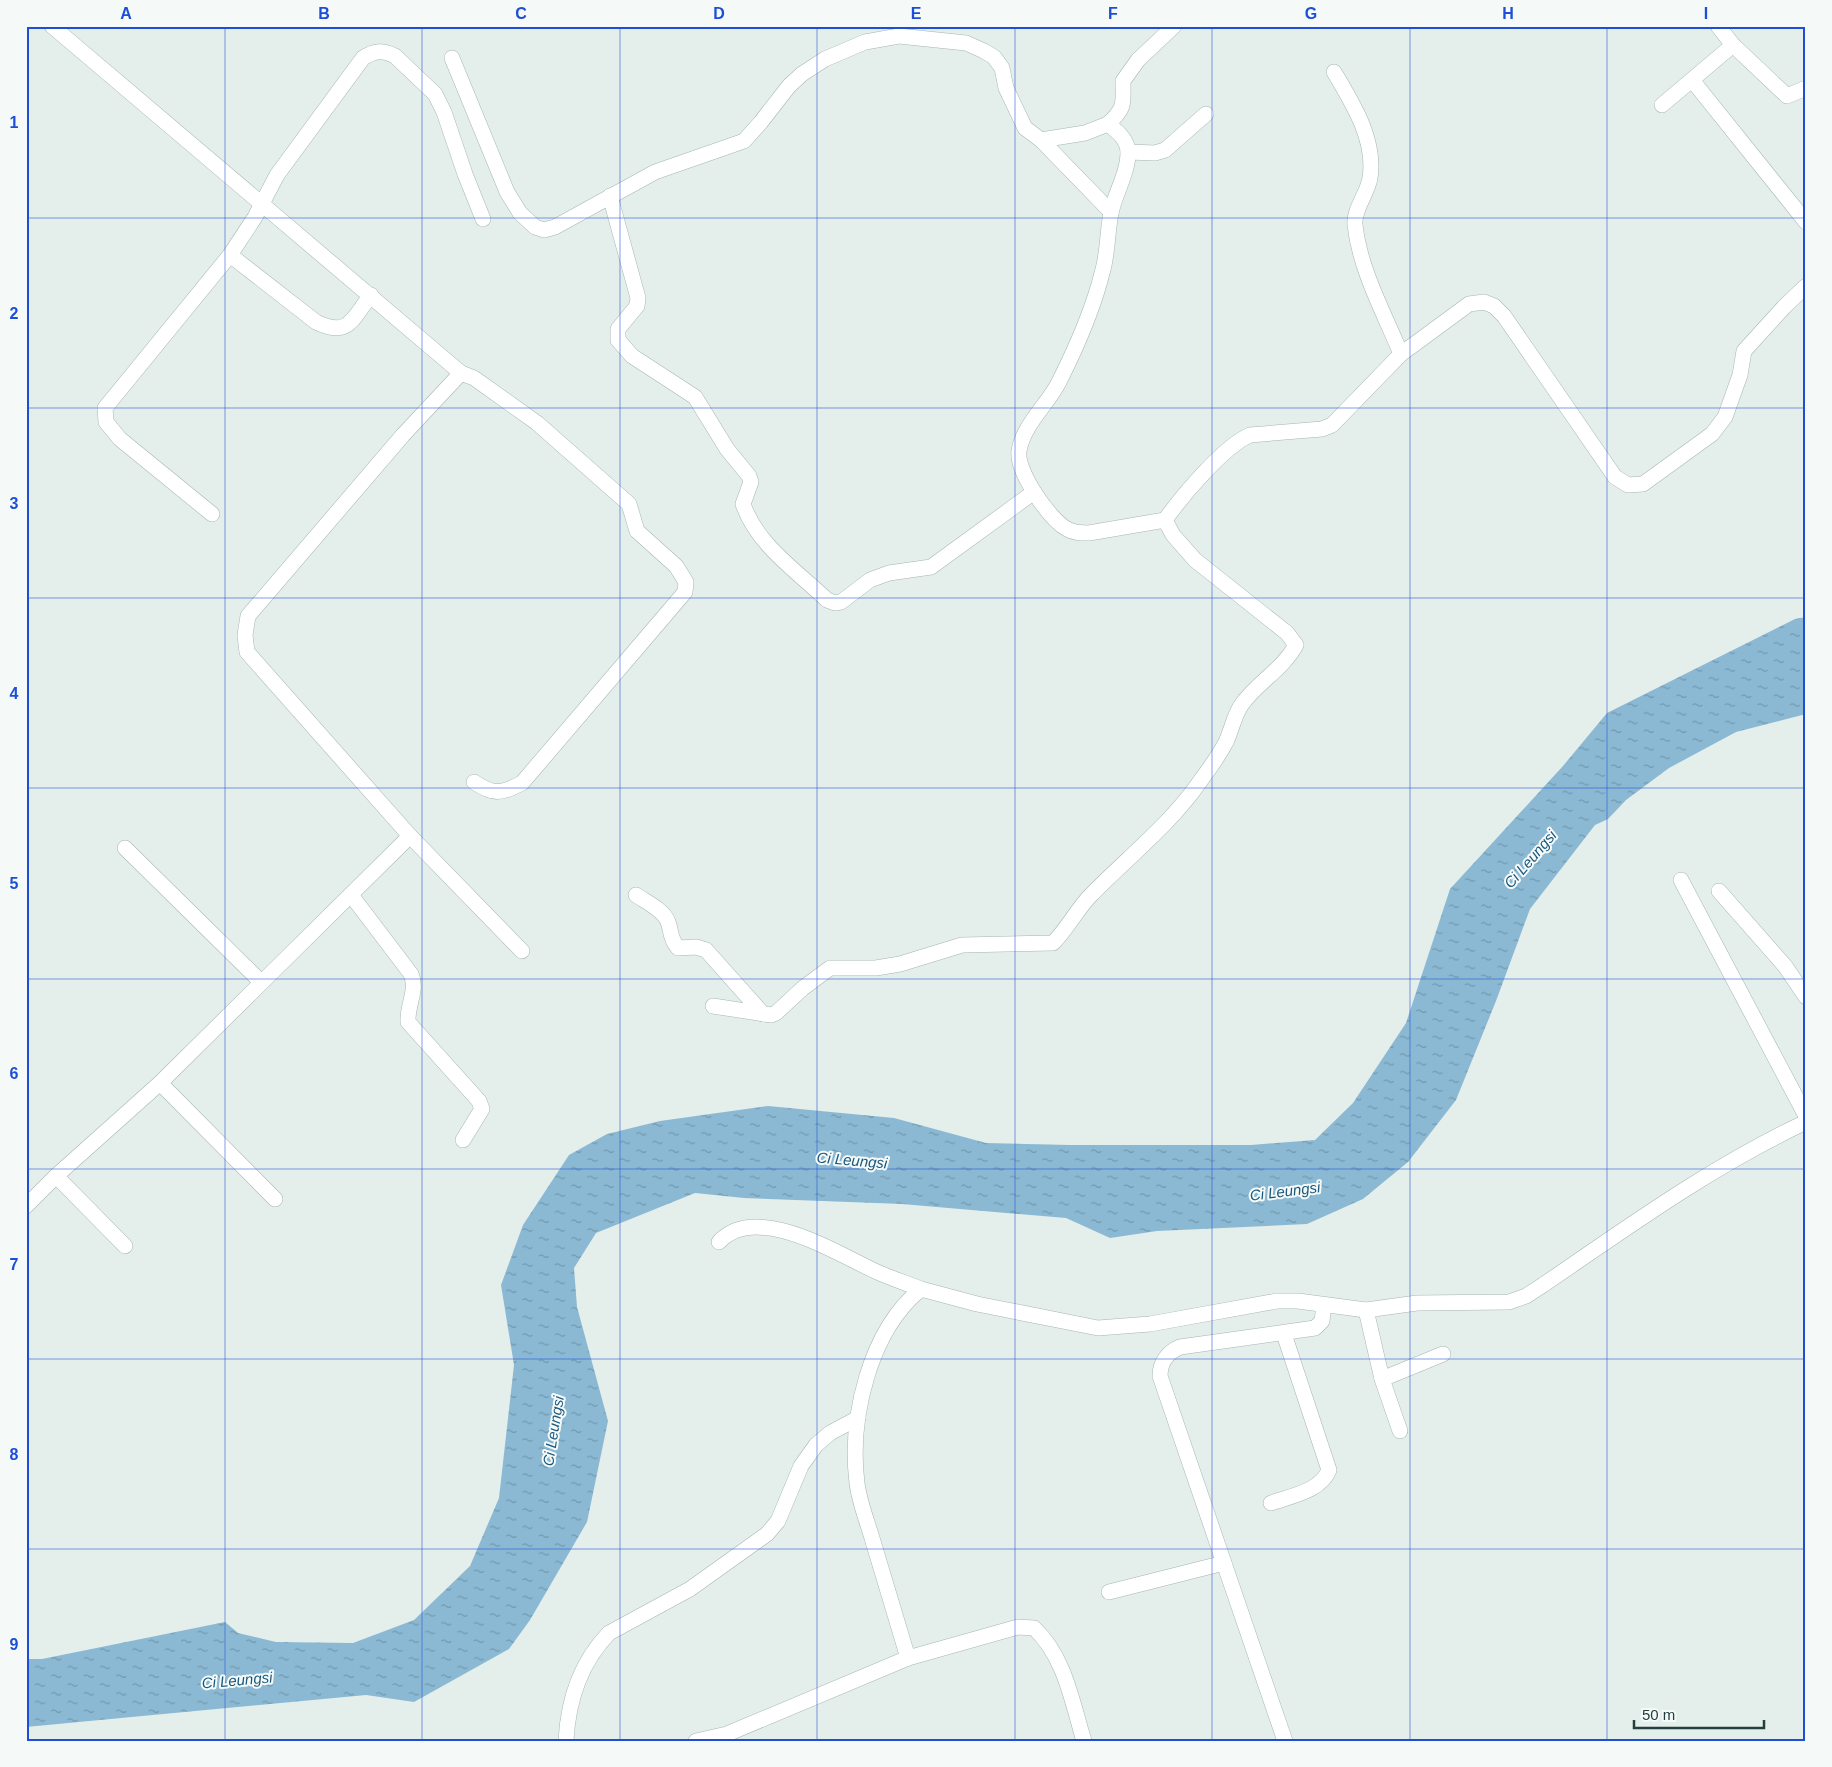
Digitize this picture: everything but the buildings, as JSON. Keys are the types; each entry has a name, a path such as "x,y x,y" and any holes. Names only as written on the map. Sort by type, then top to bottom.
{"street":[{"path":"52,26 461,373 474,378 537,423 629,504 637,531 676,566 686,582 685,592 522,782 510,789 497,792 487,791 474,782"},
{"path":"1041,140 1085,133 1108,124 1121,112 1125,104 1123,81 1138,60 1174,26"},
{"path":"1718,26 1733,45 1787,96 1806,88"},
{"path":"452,58 508,192 528,222 544,230 555,227 655,172 744,140 761,122 789,86 802,74 825,59 865,42 899,36 966,43 994,57 1002,68 1006,88 1025,128 1041,140 1111,212"},
{"path":"1662,105 1733,45"},
{"path":"212,514 120,439 106,422 105,408 230,255 262,204 277,175 363,58 379,51 388,52 395,56 435,94 444,112 464,174 483,219"},
{"path":"1334,72 1365,131 1370,161 1370,179 1355,222 1363,263 1401,354"},
{"path":"1692,80 1806,222"},
{"path":"1128,152 1155,153 1165,150 1206,114"},
{"path":"1108,124 1126,142 1128,152 1111,212 1103,272 1086,323 1058,383 1031,425 1020,448 1021,468 1034,492 1056,521 1077,533 1165,520 1223,453 1241,439 1250,435 1322,429 1332,425 1401,354 1469,304 1484,302 1494,306 1615,477 1628,485 1643,484 1712,434 1721,425 1740,375 1744,351 1806,286"},
{"path":"610,196 638,298 637,306 618,329 618,340 632,356 695,397 727,449 749,476 751,482 743,504 751,523 772,549 826,600 835,603 841,602 870,580 889,573 931,567 1034,492"},
{"path":"230,255 316,322 330,328 338,329 346,326 371,295"},
{"path":"461,373 404,435 248,616 245,635 247,652 410,836 522,951"},
{"path":"713,1006 763,1014 776,1013 803,988 830,968 876,968 900,964 962,945 1053,942 1091,894 1150,840 1199,783 1227,740 1238,710 1244,701 1256,686 1290,655 1296,645 1287,633 1195,560 1173,534 1165,520"},
{"path":"26,1206 56,1176 160,1083 410,836"},
{"path":"125,848 261,982"},
{"path":"1681,880 1806,1116"},
{"path":"1719,891 1785,966 1806,997"},
{"path":"351,895 411,974 415,984 407,1013 408,1022 479,1101 482,1109 463,1140"},
{"path":"636,895 669,923 671,938 678,948 696,947 706,950 763,1014"},
{"path":"160,1083 275,1199"},
{"path":"719,1242 732,1230 745,1227 766,1228 811,1241 842,1253 874,1271 921,1289 977,1304 1098,1328 1150,1324 1277,1301 1298,1301 1366,1310 1417,1303 1509,1302 1526,1296 1665,1200 1763,1144 1806,1122"},
{"path":"56,1176 125,1246"},
{"path":"908,1658 857,1484 858,1418 866,1376 872,1361 897,1315 908,1300 921,1289"},
{"path":"1285,1741 1160,1376 1161,1366 1167,1357 1180,1347 1284,1334 1315,1328 1322,1321 1324,1305"},
{"path":"1366,1310 1382,1379 1400,1431"},
{"path":"1271,1503 1318,1485 1326,1477 1329,1470 1284,1334"},
{"path":"1382,1379 1443,1354"},
{"path":"566,1741 572,1701 589,1658 598,1644 609,1633 690,1589 767,1534 778,1522 800,1466 816,1445 830,1433 858,1418"},
{"path":"1109,1592 1224,1563"},
{"path":"696,1741 729,1737 908,1658 1018,1627 1034,1628 1045,1638 1056,1654 1084,1741"}],"water":[{"name":"Ci Leungsi","path":"1806,617 1806,714 1736,732 1669,768 1626,800 1608,819 1595,825 1530,909 1496,1001 1456,1100 1408,1162 1363,1199 1307,1224 1157,1231 1110,1238 1066,1218 902,1204 744,1198 695,1193 596,1233 574,1268 577,1307 608,1421 587,1522 530,1620 509,1649 414,1702 366,1695 26,1727 26,1659 42,1659 225,1622 238,1633 276,1642 353,1643 414,1620 470,1566 499,1498 514,1365 501,1285 523,1225 569,1155 607,1134 660,1121 768,1106 894,1118 986,1143 1251,1145 1315,1140 1353,1103 1406,1023 1450,889 1563,766 1607,713 1795,619"}]}
